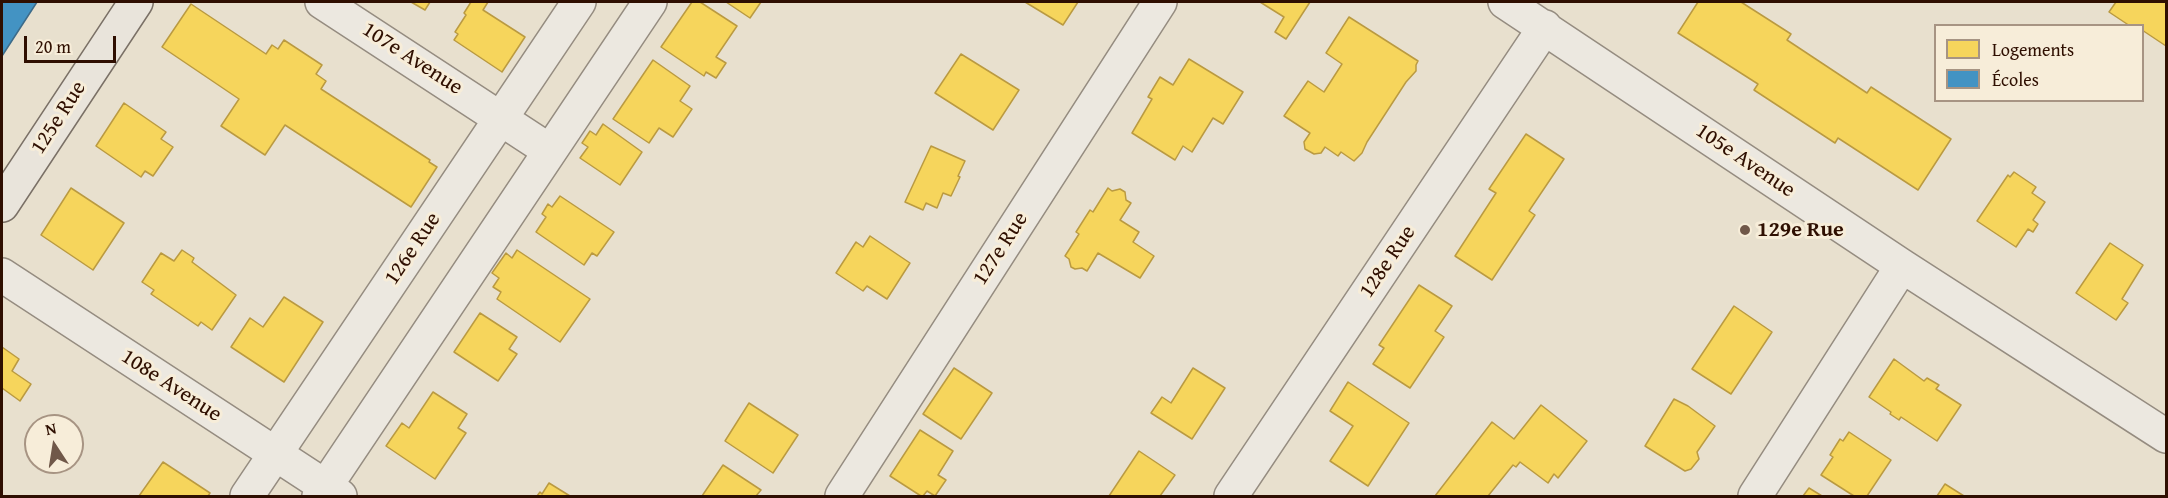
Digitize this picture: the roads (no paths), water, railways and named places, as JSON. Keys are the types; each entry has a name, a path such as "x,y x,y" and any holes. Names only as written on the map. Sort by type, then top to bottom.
{"main road":[{"name":"125e Rue","path":"2,205 136,2"}],"street":[{"name":"107e Avenue","path":"322,2 550,151"},
{"name":"126e Rue","path":"247,496 579,2"},
{"path":"328,493 550,151 650,2"},
{"name":"127e Rue","path":"842,496 1160,2"},
{"name":"105e Avenue","path":"1505,2 1902,266 2166,436"},
{"name":"128e Rue","path":"1231,496 1545,27"},
{"path":"1755,496 1902,266"},
{"name":"108e Avenue","path":"2,275 276,454 328,493"}],"place":[{"name":"129e Rue","path":"1745,230"}]}
